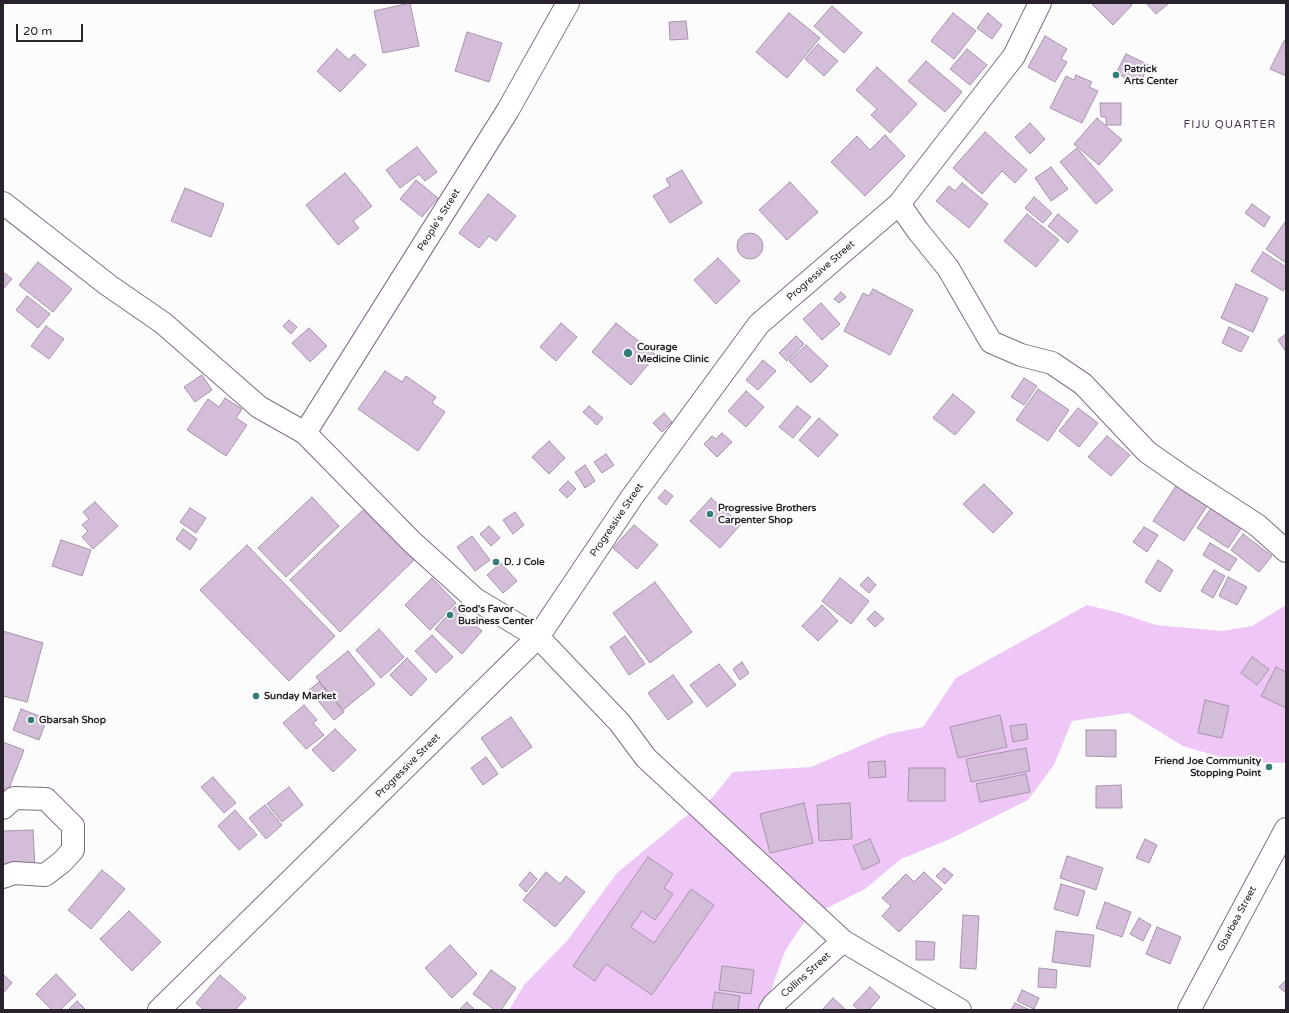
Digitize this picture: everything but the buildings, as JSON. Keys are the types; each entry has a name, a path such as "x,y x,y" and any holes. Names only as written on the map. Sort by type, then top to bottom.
{"street":[{"name":"People's Street","path":"304,434 508,110 568,3"},
{"name":"Progressive Street","path":"159,1010 538,637 632,497 759,324 899,204 1014,56 1040,3"},
{"path":"3,203 108,285 163,323 259,407 304,434 412,542 474,599 538,637 620,723 646,758 843,941 960,1010"},
{"path":"899,204 918,231 948,268 991,342 1021,354 1052,363 1083,384 1147,452 1257,525 1286,551"},
{"path":"3,808 14,798 46,799 73,826 73,850 62,862 44,875 14,873 3,877"},
{"name":"Gbarbea Street","path":"1189,1010 1286,828"},
{"name":"Collins Street","path":"770,1010 774,1004 843,941"}],"shaded area":[{"path":"1087,605 1120,613 1156,625 1222,631 1252,626 1286,605 1286,763 1237,762 1183,746 1129,713 1072,721 1054,765 1028,800 950,839 901,859 865,889 807,918 785,951 764,1010 509,1010 524,985 566,942 617,873 681,820 712,798 733,772 811,767 888,734 923,727 956,678"}],"place":[{"name":"Patrick Arts Center","path":"1116,75"},
{"name":"Courage Medicine Clinic","path":"628,353"},
{"name":"Progressive Brothers Carpenter Shop","path":"710,514"},
{"name":"D. J Cole","path":"496,562"},
{"name":"God's Favor Business Center","path":"450,615"},
{"name":"Sunday Market","path":"256,696"},
{"name":"Gbarsah Shop","path":"31,720"},
{"name":"Friend Joe Community Stopping Point","path":"1269,767"}],"district":[{"name":"FIJU QUARTER","path":"1230,125"}]}
